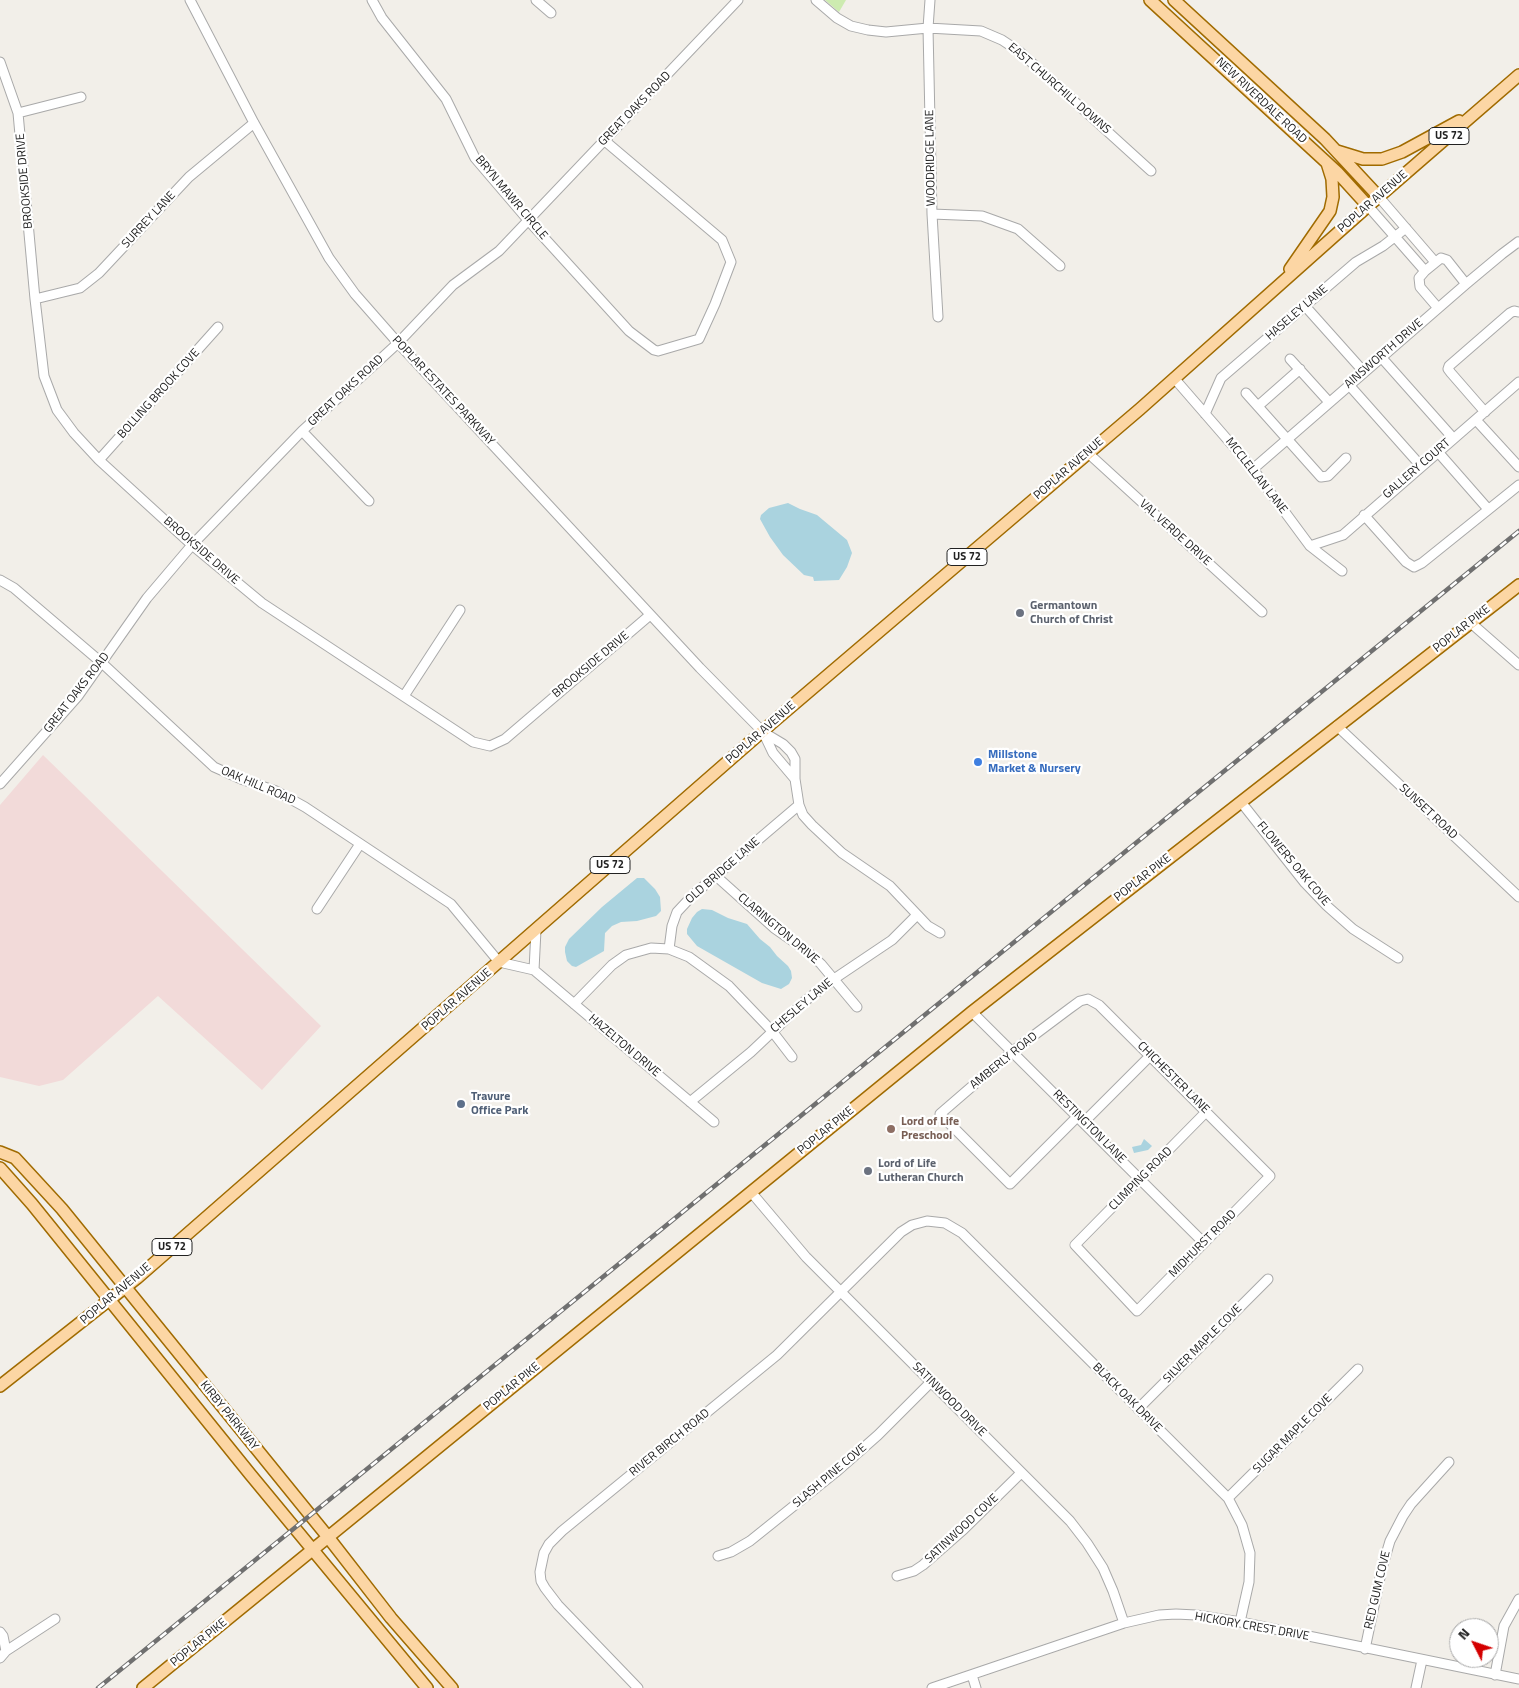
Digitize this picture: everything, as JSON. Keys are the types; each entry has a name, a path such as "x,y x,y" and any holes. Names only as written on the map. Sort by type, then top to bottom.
{"main road":[{"name":"NEW RIVERDALE ROAD","path":"1150,0 1326,162 1368,206"},
{"name":"NEW RIVERDALE ROAD","path":"1174,0 1337,151 1379,197"},
{"name":"POPLAR AVENUE","path":"0,1386 125,1288 763,732 1088,454 1519,75"},
{"path":"1337,151 1363,159 1382,159 1402,152 1480,109"},
{"path":"1279,285 1330,211 1333,197 1332,179 1326,162"},
{"name":"POPLAR PIKE","path":"143,1688 972,1012 1519,585"},
{"name":"KIRBY PARKWAY","path":"0,1152 15,1158 62,1209 412,1643 452,1688"},
{"name":"KIRBY PARKWAY","path":"0,1168 32,1204 250,1474 314,1549 397,1654 427,1688"}],"street":[{"name":"POPLAR ESTATES PARKWAY","path":"190,0 254,123 329,258 355,294 650,615 763,732"},
{"name":"BRYN MAWR CIRCLE","path":"372,0 382,18 446,99 475,158 528,220 629,331 650,348 658,351 699,339 715,304 730,262 722,240 605,141"},
{"path":"536,0 551,13"},
{"name":"EAST CHURCHILL DOWNS","path":"816,0 837,18 851,26 868,30 886,32 928,28 981,31 1002,40 1020,52 1151,171"},
{"name":"WOODRIDGE LANE","path":"930,0 928,28 932,214 938,317"},
{"name":"GREAT OAKS ROAD","path":"0,784 78,696 147,598 192,545 302,431 398,343 453,285 499,251 737,1"},
{"name":"BROOKSIDE DRIVE","path":"0,62 18,113 44,376 57,410 74,433 99,460 192,545 262,604 474,742 490,746 504,739 650,615"},
{"path":"18,113 81,97"},
{"name":"SURREY LANE","path":"35,299 80,288 99,273 188,177 254,123"},
{"path":"1379,197 1435,262"},
{"path":"1368,206 1425,271"},
{"path":"932,214 982,216 1018,229 1060,266"},
{"name":"HASELEY LANE","path":"1206,414 1221,378 1356,262 1383,246 1406,228"},
{"name":"AINSWORTH DRIVE","path":"1253,469 1466,284 1518,242"},
{"path":"1438,308 1420,287 1419,278 1435,262 1441,258 1447,260 1466,284"},
{"path":"1305,306 1364,372"},
{"path":"1485,412 1451,373 1448,369 1449,366 1510,313 1514,310 1519,312"},
{"name":"BOLLING BROOK COVE","path":"99,460 218,327"},
{"path":"1381,357 1453,438"},
{"path":"1290,359 1329,402"},
{"path":"1258,406 1300,370"},
{"name":"MCCLELLAN LANE","path":"1174,378 1253,469 1310,546 1342,571"},
{"name":"GALLERY COURT","path":"1310,546 1343,535 1420,466 1519,382"},
{"path":"1349,385 1420,466"},
{"path":"1246,393 1321,477 1328,476 1346,458"},
{"path":"1476,420 1519,467"},
{"path":"302,431 370,501"},
{"path":"1438,452 1488,509"},
{"name":"VAL VERDE DRIVE","path":"1088,454 1262,612"},
{"path":"1364,515 1406,562 1414,567 1422,563 1519,485"},
{"name":"OAK HILL ROAD","path":"0,580 14,588 102,663 214,767 276,791 306,807 451,904 500,962"},
{"path":"404,696 460,610"},
{"path":"1471,623 1519,665"},
{"name":"SUNSET ROAD","path":"1337,726 1519,897"},
{"path":"763,732 773,753 796,781"},
{"path":"763,732 783,744 795,759 799,806 803,815 842,853 890,886 928,926 940,933"},
{"name":"FLOWERS OAK COVE","path":"1241,802 1305,883 1327,906 1354,929 1398,958"},
{"name":"OLD BRIDGE LANE","path":"669,949 672,926 677,912 692,896 799,806"},
{"path":"318,909 360,844"},
{"name":"CLARINGTON DRIVE","path":"716,876 774,928 806,951 834,979 857,1007"},
{"name":"CHESLEY LANE","path":"690,1102 751,1052 805,1001 892,940 917,915"},
{"path":"534,970 536,930"},
{"path":"574,1004 612,965 626,955 651,948 669,949 689,957 729,986 772,1031 792,1057"},
{"name":"HAZELTON DRIVE","path":"500,962 534,970 714,1122"},
{"name":"CHICHESTER LANE","path":"1069,1009 1088,999 1094,1001 1270,1176"},
{"name":"AMBERLY ROAD","path":"1069,1009 1013,1051 940,1114 1010,1184 1081,1119"},
{"name":"RESTINGTON LANE","path":"972,1012 1204,1243"},
{"path":"1081,1119 1150,1056"},
{"name":"CLIMPING ROAD","path":"1137,1311 1076,1245 1206,1112"},
{"name":"MIDHURST ROAD","path":"1137,1311 1270,1176"},
{"name":"SATINWOOD DRIVE","path":"751,1192 800,1250 840,1293 1070,1521 1087,1543 1109,1579 1124,1623"},
{"name":"RIVER BIRCH ROAD","path":"638,1688 551,1596 541,1581 541,1563 549,1544 562,1531 763,1368 901,1232 912,1224 927,1221"},
{"name":"BLACK OAK DRIVE","path":"927,1221 945,1223 962,1233 1228,1498 1242,1525 1250,1553 1249,1582 1240,1622"},
{"name":"SILVER MAPLE COVE","path":"1138,1409 1268,1279"},
{"name":"SUGAR MAPLE COVE","path":"1228,1498 1358,1369"},
{"name":"SLASH PINE COVE","path":"718,1556 731,1552 750,1541 836,1472 878,1435 931,1382"},
{"name":"RED GUM COVE","path":"1365,1649 1385,1554 1395,1529 1411,1504 1449,1462"},
{"name":"SATINWOOD COVE","path":"897,1576 914,1571 928,1561 1021,1474"},
{"path":"1495,1674 1504,1626 1519,1599"},
{"name":"HICKORY CREST DRIVE","path":"932,1688 1124,1623 1159,1615 1176,1614 1240,1622 1519,1680"},
{"path":"3,1655 55,1618"},
{"path":"0,1632 4,1636 3,1655"},
{"path":"1416,1688 1422,1660"},
{"path":"972,1675 976,1688"}],"shaded area":[{"path":"43,755 321,1026 262,1090 158,996 63,1080 39,1086 0,1077 0,805"}],"green space":[{"path":"825,0 846,0 839,12"}],"water":[{"path":"788,503 817,515 847,540 852,553 847,567 839,580 814,581 813,577 804,575 783,555 770,537 760,519 761,515 769,508"},
{"path":"637,878 644,878 655,889 660,897 661,911 656,916 637,921 621,922 612,926 605,933 604,951 576,967 572,966 567,961 565,952 569,939 602,907"},
{"path":"702,909 712,910 747,924 788,966 792,978 789,984 781,989 762,983 697,946 687,934 687,929 692,918"},
{"path":"1144,1139 1152,1146 1148,1150 1134,1153 1132,1147 1141,1145"}],"railway":[{"path":"98,1688 1519,531"}],"place":[{"name":"Germantown Church of Christ","path":"1020,613"},
{"name":"Millstone Market & Nursery","path":"978,762"},
{"name":"Travure Office Park","path":"461,1104"},
{"name":"Lord of Life Preschool","path":"891,1129"},
{"name":"Lord of Life Lutheran Church","path":"868,1171"}]}
